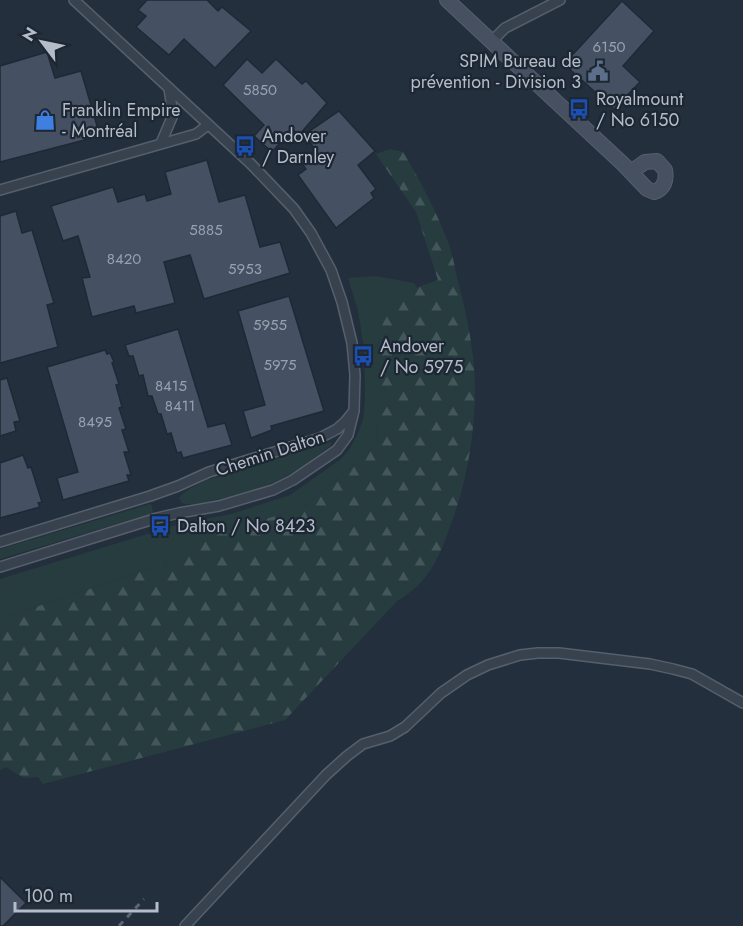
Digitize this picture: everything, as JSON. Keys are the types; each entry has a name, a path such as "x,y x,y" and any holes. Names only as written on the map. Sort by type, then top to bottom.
{"street":[{"path":"74,0 251,164 286,198 308,227 337,285 349,328 354,359 354,411"},
{"path":"447,0 631,172"},
{"path":"492,41 510,25 560,0"},
{"path":"161,143 173,115 170,88"},
{"path":"0,190 196,134 208,125"},
{"name":"Chemin Dalton","path":"0,542 150,496 209,472 320,438 341,426 354,411"},
{"name":"Chemin Dalton","path":"0,567 157,518 219,506 282,486 337,450 348,435 354,411"},
{"path":"185,926 347,756 363,744 390,736 405,727 441,693 467,675 488,665 519,655 538,653 559,653 650,664 692,674 743,703"}],"green space":[{"path":"390,149 403,152 448,242 466,316 474,370 474,413 469,458 459,501 432,567 418,585 397,601 285,720 43,784 38,777 24,778 6,767 0,770 0,619 167,563 217,533 303,508 377,445 376,363 388,306 405,292 438,280 416,212 376,154"},
{"path":"377,276 414,283 417,287 390,304 378,344 377,445 303,508 218,533 167,563 0,619 0,579 183,523 231,514 290,495 341,459 349,450 363,420 365,399 364,348 358,311 348,278"},
{"path":"331,442 332,444 311,460 273,483 197,503 187,504 181,502 179,498 188,490 207,480"},
{"path":"150,504 153,513 0,559 0,549"}],"building":[{"path":"147,0 207,0 218,11 222,7 251,31 215,68 184,39 169,55 136,27 146,16 138,10"},
{"path":"622,1 654,31 623,66 640,82 614,109 564,64"},
{"path":"47,52 55,78 81,71 100,136 0,162 0,66"},
{"path":"247,59 262,73 276,59 302,84 306,81 327,103 299,135 292,129 272,152 254,136 264,125 223,85"},
{"path":"339,111 375,151 358,165 376,189 371,193 374,198 336,228 298,175 306,169 300,161 316,150 304,135"},
{"path":"207,160 219,202 245,195 260,247 280,242 290,273 204,299 190,255 164,262 175,303 136,313 134,306 92,317 82,278 90,277 78,236 63,241 51,206 113,187 118,202 145,194 147,201 171,194 165,172"},
{"path":"16,211 22,233 32,230 54,303 47,305 58,347 0,363 0,216"},
{"path":"289,296 324,411 271,426 272,430 251,438 243,411 265,405 238,311"},
{"path":"178,329 208,427 225,423 232,445 183,458 181,452 177,453 171,433 167,434 152,396 148,396 143,375 139,376 133,356 129,356 125,345"},
{"path":"105,350 107,354 110,353 114,362 112,363 119,384 116,385 122,407 119,408 126,429 122,430 129,452 124,452 131,475 127,475 129,481 63,500 57,478 78,472 47,367"},
{"path":"7,378 20,421 14,422 16,431 0,436 0,380"},
{"path":"23,455 28,468 31,467 42,502 38,503 40,507 0,518 0,463"},
{"path":"0,877 26,903 3,926 0,926"}],"railway":[{"path":"119,926 144,899"}],"place":[{"name":"SPIM Bureau de prévention - Division 3","path":"598,71"},
{"name":"Royalmount / No 6150","path":"579,109"},
{"name":"Franklin Empire - Montréal","path":"45,120"},
{"name":"Andover / Darnley","path":"245,146"},
{"name":"Andover / No 5975","path":"363,356"},
{"name":"Dalton / No 8423","path":"160,526"}]}
